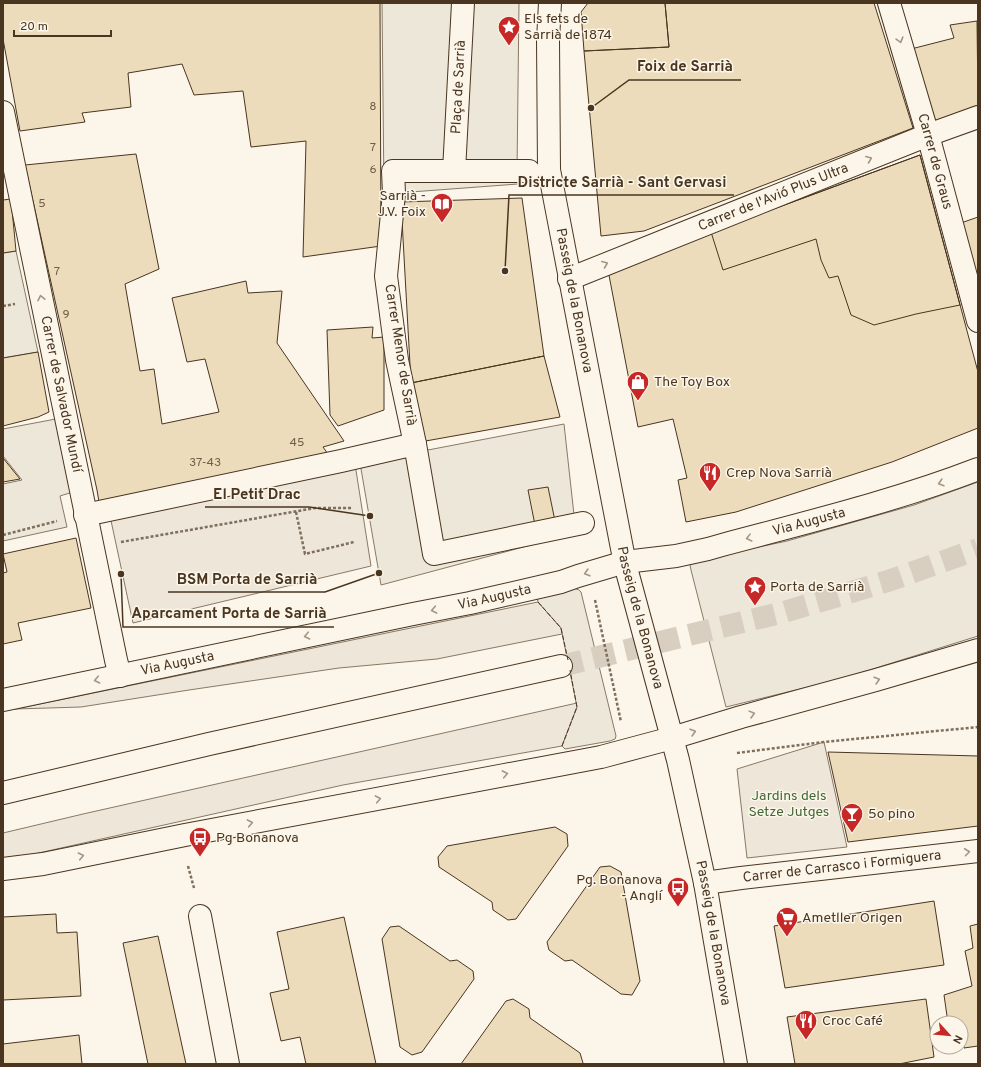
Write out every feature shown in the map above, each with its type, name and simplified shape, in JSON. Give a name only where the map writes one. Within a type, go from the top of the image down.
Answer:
[{"type":"main road","name":"Plaça de Sarrià","points":[[454,171],[463,3]]},
{"type":"main road","points":[[454,171],[539,170],[550,3]]},
{"type":"main road","name":"Carrer de Graus","points":[[889,3],[928,135],[978,321]]},
{"type":"main road","name":"Carrer de Salvador Mundí","points":[[3,112],[10,188],[85,515],[120,676]]},
{"type":"main road","name":"Carrer de l'Avió Plus Ultra","points":[[569,279],[928,135],[978,117]]},
{"type":"main road","name":"Carrer Menor de Sarrià","points":[[454,171],[393,170],[394,193],[386,276],[398,360],[415,444],[434,554],[583,523]]},
{"type":"main road","name":"Passeig de la Bonanova","points":[[539,170],[569,279],[625,562],[672,738],[705,883],[736,1064]]},
{"type":"main road","points":[[85,515],[415,444]]},
{"type":"main road","name":"Via Augusta","points":[[3,700],[413,614],[470,604],[561,582],[625,562],[676,556],[708,550],[842,514],[950,480],[978,469]]},
{"type":"main road","points":[[3,869],[43,864],[149,842],[600,756],[672,738],[978,650]]},
{"type":"main road","points":[[3,793],[209,744],[561,666]]},
{"type":"main road","name":"Carrer de Carrasco i Formiguera","points":[[705,883],[978,851]]},
{"type":"main road","points":[[200,916],[228,1064]]},
{"type":"path","points":[[116,543],[315,508],[353,508]]},
{"type":"path","points":[[296,512],[304,554],[354,542]]},
{"type":"path","points":[[3,535],[85,515]]},
{"type":"path","points":[[578,576],[585,582],[594,599],[626,744],[626,750]]},
{"type":"path","points":[[737,753],[824,742],[978,727]]},
{"type":"green space","points":[[355,464],[371,566],[133,623],[110,516]]},
{"type":"green space","points":[[538,602],[561,628],[562,634],[437,659],[339,668],[81,707],[15,709]]},
{"type":"green space","points":[[577,703],[577,707],[562,746],[343,785],[3,861],[3,833]]},
{"type":"green space","name":"Jardins dels Setze Jutges","points":[[824,742],[847,847],[747,858],[737,769]]},
{"type":"shaded area","points":[[382,3],[519,3],[518,184],[384,194]]},
{"type":"shaded area","points":[[16,251],[38,352],[3,358],[3,253]]},
{"type":"shaded area","points":[[61,418],[76,491],[60,496],[67,527],[3,541],[3,484],[22,480],[3,456],[3,429]]},
{"type":"shaded area","points":[[564,424],[576,533],[381,585],[360,463]]},
{"type":"shaded area","points":[[978,482],[978,636],[841,679],[726,707],[691,570],[690,565],[693,561],[787,541],[914,505]]},
{"type":"shaded area","points":[[574,588],[581,592],[616,736],[615,739],[610,741],[565,749],[562,746],[577,707],[561,628],[538,602],[537,596]]},
{"type":"building","points":[[3,3],[380,3],[381,246],[303,257],[306,141],[251,147],[243,91],[194,95],[182,64],[128,73],[131,107],[82,113],[85,122],[20,131],[3,39]]},
{"type":"building","points":[[588,3],[665,3],[669,47],[584,51],[581,12]]},
{"type":"building","points":[[665,3],[874,3],[913,128],[644,231],[601,236],[584,51],[669,47]]},
{"type":"building","points":[[977,21],[978,105],[932,122],[911,49],[954,38],[950,25]]},
{"type":"building","points":[[136,154],[159,269],[125,284],[140,371],[154,369],[162,424],[219,412],[205,359],[187,362],[172,298],[246,281],[248,293],[282,291],[277,343],[344,441],[323,447],[328,454],[99,502],[25,165]]},
{"type":"building","points":[[920,155],[978,372],[978,428],[892,462],[736,512],[686,522],[678,480],[687,478],[673,419],[638,427],[608,270]]},
{"type":"building","points":[[920,155],[960,305],[916,314],[874,325],[851,315],[838,276],[829,278],[821,260],[816,239],[723,270],[711,232]]},
{"type":"building","points":[[522,198],[544,356],[411,383],[401,202]]},
{"type":"building","points":[[11,199],[16,251],[3,253],[3,200]]},
{"type":"building","points":[[978,217],[978,283],[961,223]]},
{"type":"building","points":[[373,327],[372,338],[384,337],[384,410],[338,426],[330,415],[327,330]]},
{"type":"building","points":[[38,352],[49,412],[38,417],[3,426],[3,358]]},
{"type":"building","points":[[544,356],[560,417],[420,442],[411,383]]},
{"type":"building","points":[[3,458],[20,479],[3,482]]},
{"type":"building","points":[[548,487],[555,521],[535,525],[528,490]]},
{"type":"building","points":[[76,538],[91,608],[18,623],[22,640],[3,644],[3,573],[7,572],[3,554]]},
{"type":"building","points":[[828,752],[978,756],[978,826],[848,842]]},
{"type":"building","points":[[555,827],[567,834],[568,846],[516,919],[508,920],[493,910],[492,902],[439,867],[438,857],[447,846]]},
{"type":"building","points":[[610,866],[621,872],[640,981],[632,995],[621,994],[572,960],[565,961],[549,950],[547,942],[600,867]]},
{"type":"building","points":[[934,901],[944,965],[785,988],[774,926]]},
{"type":"building","points":[[56,914],[57,933],[77,932],[81,996],[3,1000],[3,917]]},
{"type":"building","points":[[344,917],[376,1064],[306,1064],[300,1037],[281,1041],[270,993],[289,989],[277,932]]},
{"type":"building","points":[[978,924],[978,1046],[969,1047],[969,1015],[947,1015],[944,995],[972,986],[965,951],[973,948],[970,926]]},
{"type":"building","points":[[399,926],[450,961],[457,960],[473,971],[474,979],[422,1052],[412,1055],[400,1047],[382,939],[390,927]]},
{"type":"building","points":[[158,936],[186,1064],[148,1064],[123,943]]},
{"type":"building","points":[[513,999],[529,1009],[530,1018],[580,1053],[583,1063],[461,1064],[506,1001]]},
{"type":"building","points":[[926,999],[929,1021],[929,1055],[934,1055],[934,1057],[899,1064],[795,1064],[787,1017]]},
{"type":"building","points":[[79,1035],[82,1064],[3,1064],[3,1044]]},
{"type":"tunnel","points":[[561,666],[784,612],[888,581],[978,549]]},
{"type":"fence","points":[[538,602],[561,628],[568,660]]},
{"type":"fence","points":[[562,746],[577,707],[570,670]]},
{"type":"place","name":"Els fets de Sarrià de 1874","points":[[509,46]]},
{"type":"place","name":"Foix de Sarrià","points":[[591,108]]},
{"type":"place","name":"Sarrià - J.V. Foix","points":[[442,224]]},
{"type":"place","name":"Districte Sarrià - Sant Gervasi","points":[[505,271]]},
{"type":"place","name":"The Toy Box","points":[[638,402]]},
{"type":"place","name":"Crep Nova Sarrià","points":[[710,492]]},
{"type":"place","name":"El Petit Drac","points":[[370,516]]},
{"type":"place","name":"BSM Porta de Sarrià","points":[[379,573]]},
{"type":"place","name":"Aparcament Porta de Sarrià","points":[[121,574]]},
{"type":"place","name":"Porta de Sarrià","points":[[755,606]]},
{"type":"place","name":"5o pino","points":[[852,834]]},
{"type":"place","name":"Pg Bonanova","points":[[200,858]]},
{"type":"place","name":"Pg. Bonanova - Anglí","points":[[678,908]]},
{"type":"place","name":"Ametller Origen","points":[[787,938]]},
{"type":"place","name":"Croc Café","points":[[806,1040]]}]
